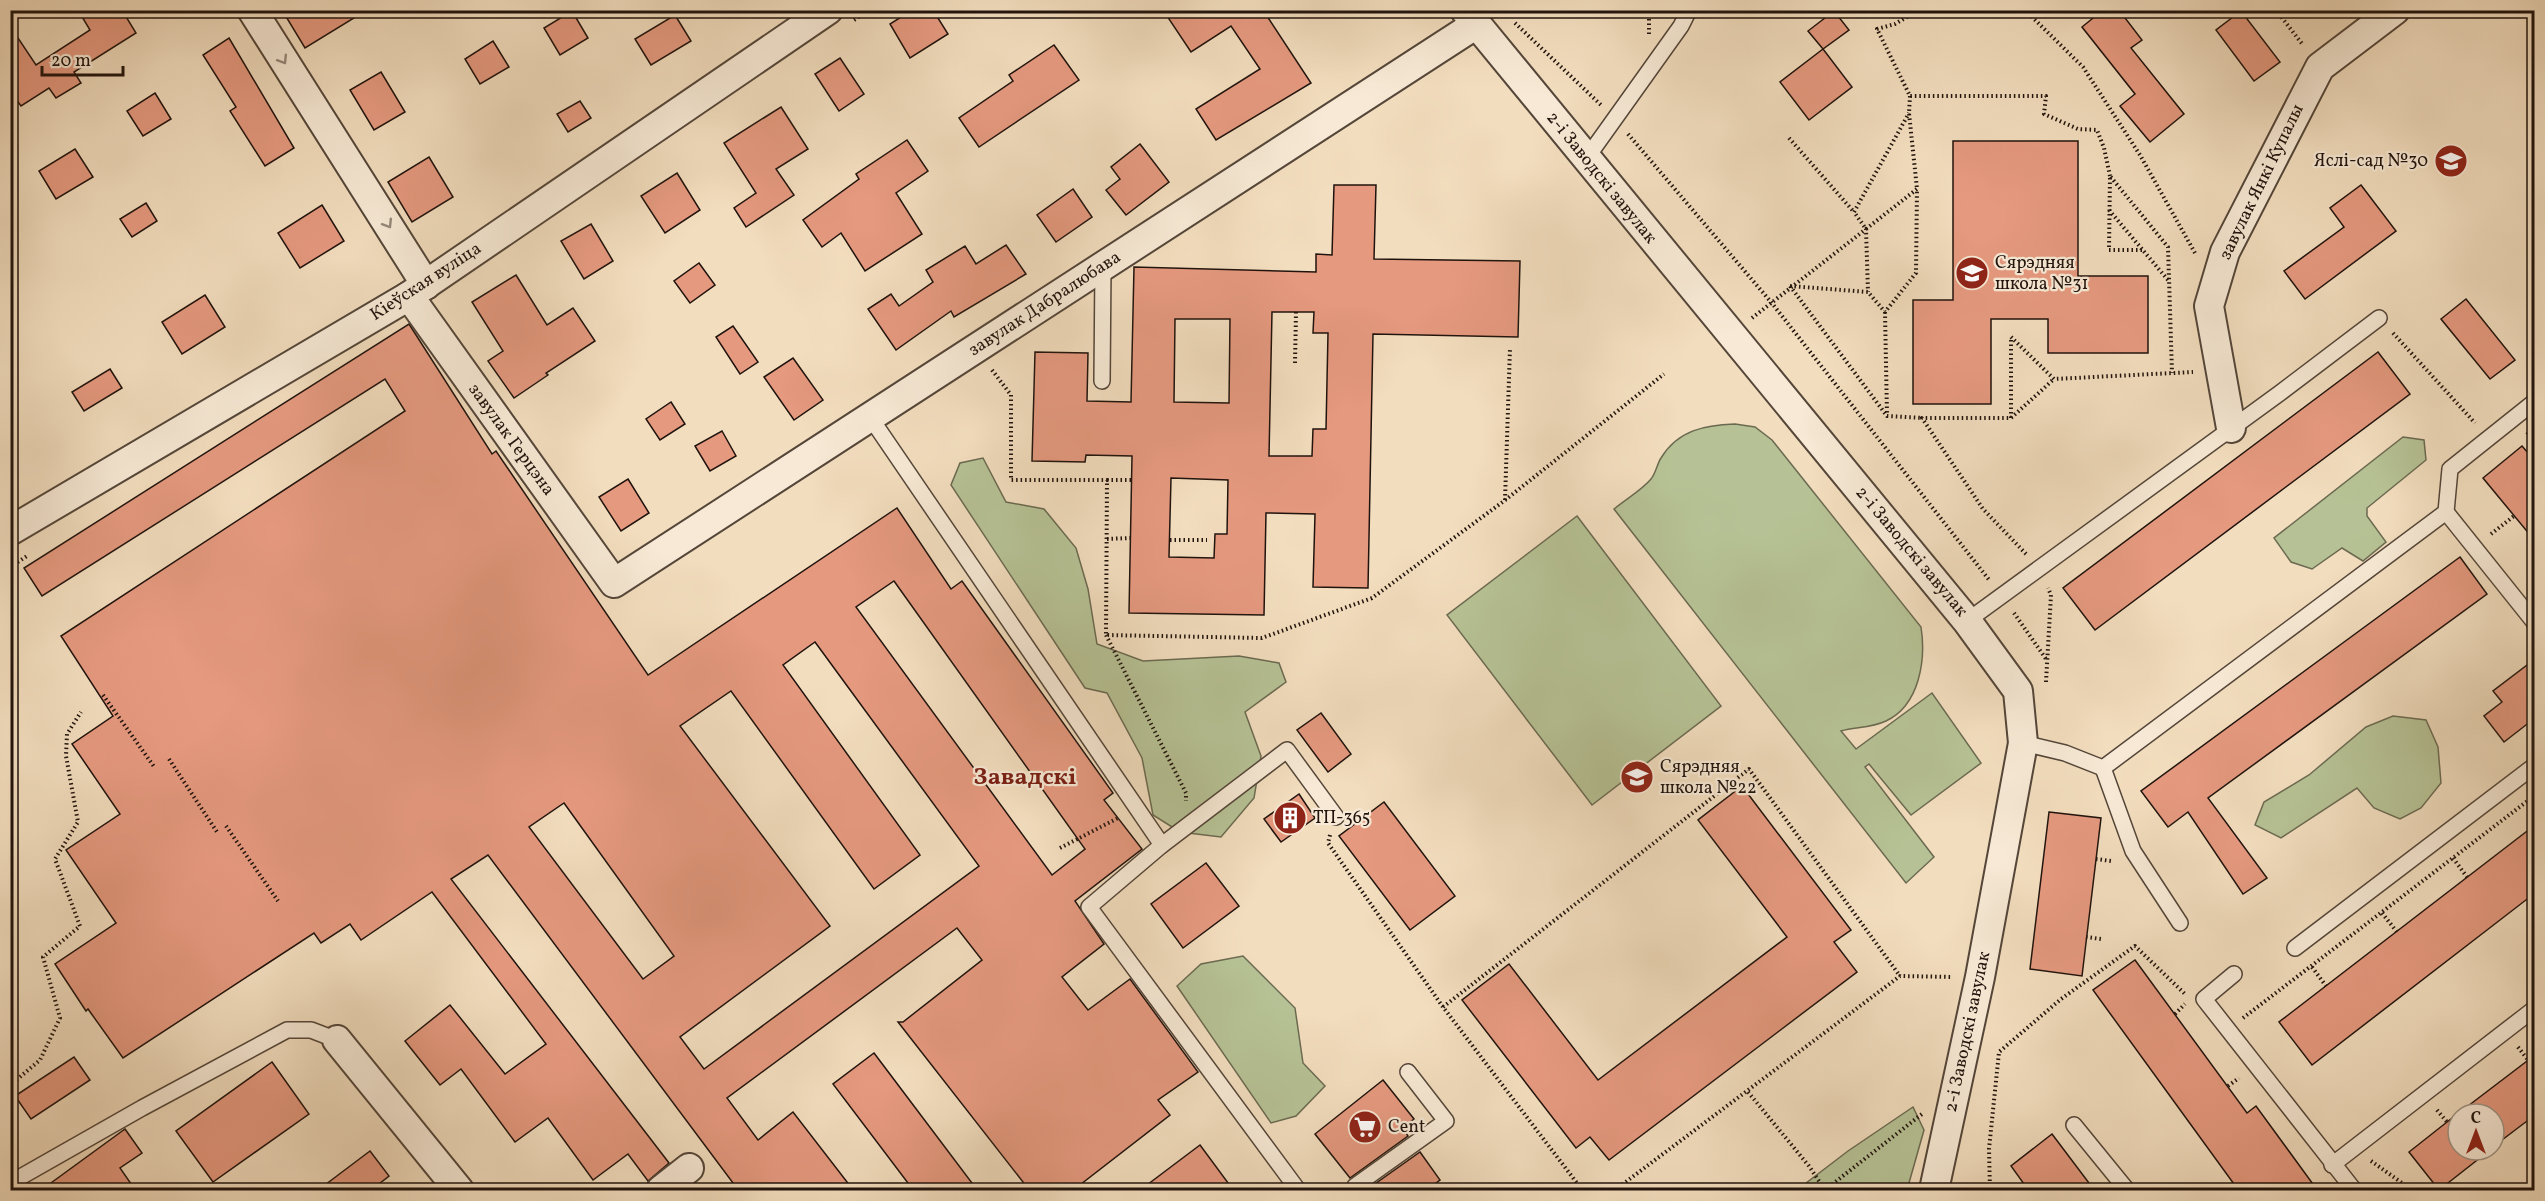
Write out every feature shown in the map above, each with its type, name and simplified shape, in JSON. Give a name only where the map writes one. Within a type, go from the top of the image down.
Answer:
[{"type":"street","name":"завулак Герцэна","points":[[252,10],[418,290],[614,583]]},
{"type":"street","name":"Кіеўская вуліца","points":[[10,531],[418,290],[828,10]]},
{"type":"street","name":"завулак Янкі Купалы","points":[[2231,428],[2209,306],[2225,252],[2320,67],[2395,10]]},
{"type":"street","name":"2-і Заводскі завулак","points":[[1470,18],[1967,621],[2018,691],[2023,743],[1980,977],[1934,1191]]},
{"type":"street","name":"завулак Дабралюбава","points":[[614,583],[1103,266],[1470,18]]},
{"type":"street","points":[[338,1040],[459,1191]]},
{"type":"street","points":[[661,1191],[689,1168]]},
{"type":"lane","points":[[1586,159],[1681,26],[1689,10]]},
{"type":"lane","points":[[1102,381],[1103,266]]},
{"type":"lane","points":[[1967,621],[2379,318]]},
{"type":"lane","points":[[2535,402],[2487,437],[2450,469],[2446,512],[2535,622]]},
{"type":"lane","points":[[870,417],[1162,845]]},
{"type":"lane","points":[[2103,768],[2446,512]]},
{"type":"lane","points":[[2023,743],[2065,753],[2103,768],[2133,851],[2180,923]]},
{"type":"lane","points":[[1298,1191],[1089,907],[1162,845],[1287,750],[1336,817]]},
{"type":"lane","points":[[2295,948],[2535,766]]},
{"type":"lane","points":[[2235,974],[2204,999],[2354,1191]]},
{"type":"lane","points":[[2332,1165],[2535,1009]]},
{"type":"lane","points":[[10,1183],[142,1108],[287,1030],[311,1030],[338,1040]]},
{"type":"lane","points":[[1354,1191],[1355,1186],[1446,1121],[1408,1072]]},
{"type":"lane","points":[[2074,1125],[2127,1191]]},
{"type":"path","points":[[1885,312],[1917,273],[1917,189],[1909,113],[1910,96],[1877,29],[1895,24],[1919,10]]},
{"type":"path","points":[[2025,10],[2083,67],[2140,155],[2193,247],[2196,258]]},
{"type":"path","points":[[2276,10],[2320,67]]},
{"type":"path","points":[[1510,18],[1615,119],[1771,302],[2001,595],[2046,659]]},
{"type":"path","points":[[1910,96],[2046,96],[2044,114],[2078,129],[2097,130],[2104,148],[2110,176],[2109,250],[2142,250]]},
{"type":"path","points":[[1854,212],[1909,113]]},
{"type":"path","points":[[1789,138],[1866,228],[1868,292],[1885,312],[1887,416]]},
{"type":"path","points":[[2110,176],[2168,247],[2172,373]]},
{"type":"path","points":[[1731,336],[1790,286],[1917,189]]},
{"type":"path","points":[[2108,210],[2169,281]]},
{"type":"path","points":[[1790,286],[1868,292]]},
{"type":"path","points":[[1790,286],[1887,416]]},
{"type":"path","points":[[1295,363],[1296,312]]},
{"type":"path","points":[[2379,318],[2487,437]]},
{"type":"path","points":[[2011,418],[2011,337],[2054,379]]},
{"type":"path","points":[[1504,501],[1510,348]]},
{"type":"path","points":[[975,349],[1011,395],[1011,480],[1131,480]]},
{"type":"path","points":[[1887,416],[2011,418],[2054,379],[2220,370]]},
{"type":"path","points":[[1106,635],[1262,638],[1372,598],[1504,501],[1664,374]]},
{"type":"path","points":[[1922,418],[1983,509]]},
{"type":"path","points":[[1107,480],[1106,635],[1178,777]]},
{"type":"path","points":[[2485,538],[2514,516]]},
{"type":"path","points":[[1107,539],[1130,538]]},
{"type":"path","points":[[1170,540],[1207,540]]},
{"type":"path","points":[[103,695],[156,768]]},
{"type":"path","points":[[10,1110],[14,1082],[40,1060],[60,1018],[43,957],[80,926],[55,859],[78,822],[66,756],[67,734],[81,712]]},
{"type":"path","points":[[169,759],[217,832]]},
{"type":"path","points":[[1443,1007],[1749,769],[1900,976]]},
{"type":"path","points":[[2228,1029],[2535,796]]},
{"type":"path","points":[[2530,800],[2535,805]]},
{"type":"path","points":[[1060,848],[1120,817],[1146,819]]},
{"type":"path","points":[[1336,817],[1328,843],[1443,1007],[1584,1191]]},
{"type":"path","points":[[226,826],[278,901]]},
{"type":"path","points":[[2453,858],[2467,877]]},
{"type":"path","points":[[2096,859],[2111,861]]},
{"type":"path","points":[[2382,913],[2397,932]]},
{"type":"path","points":[[2086,937],[2102,939]]},
{"type":"path","points":[[1990,1191],[1989,1149],[1999,1052],[2061,999],[2135,946],[2181,987]]},
{"type":"path","points":[[2312,967],[2326,986]]},
{"type":"path","points":[[1615,1191],[1900,976],[1958,977]]},
{"type":"path","points":[[2517,1047],[2528,1060]]},
{"type":"path","points":[[2228,1086],[2246,1072]]},
{"type":"path","points":[[1748,1092],[1809,1166],[1825,1190],[1925,1111]]},
{"type":"path","points":[[2436,1109],[2446,1121]]},
{"type":"path","points":[[2370,1160],[2412,1191]]},
{"type":"path","points":[[1570,1191],[1580,1187]]},
{"type":"green space","points":[[1735,424],[1755,427],[1772,440],[1921,627],[1921,667],[1907,704],[1886,721],[1841,731],[1856,749],[1932,693],[1981,763],[1911,815],[1869,764],[1865,767],[1934,857],[1906,883],[1614,509],[1651,479],[1661,458],[1684,435],[1703,428]]},
{"type":"green space","points":[[2403,437],[2424,440],[2426,460],[2367,508],[2367,516],[2386,542],[2363,561],[2342,548],[2312,569],[2291,562],[2274,538]]},
{"type":"green space","points":[[983,458],[1006,502],[1044,509],[1076,548],[1088,589],[1097,644],[1143,661],[1239,656],[1279,663],[1286,682],[1245,712],[1261,756],[1254,798],[1221,837],[1180,832],[1153,815],[1142,758],[1107,693],[1085,688],[951,485],[960,463]]},
{"type":"green space","points":[[1577,516],[1721,706],[1592,805],[1447,615]]},
{"type":"green space","points":[[2393,716],[2426,720],[2438,747],[2441,783],[2421,808],[2400,819],[2374,808],[2357,788],[2281,838],[2255,825],[2264,802],[2309,775],[2366,727]]},
{"type":"green space","points":[[1243,956],[1295,1008],[1303,1063],[1325,1086],[1296,1116],[1271,1123],[1177,986],[1201,964]]},
{"type":"green space","points":[[1913,1107],[1924,1130],[1907,1190],[1797,1190],[1848,1151]]},
{"type":"building","points":[[78,10],[122,10],[136,33],[74,72],[81,83],[56,98],[49,88],[21,106],[10,91],[10,26],[36,65],[90,30]]},
{"type":"building","points":[[282,10],[367,10],[305,48]]},
{"type":"building","points":[[912,10],[933,10],[948,34],[910,58],[890,24]]},
{"type":"building","points":[[1163,10],[1263,10],[1311,83],[1216,140],[1196,109],[1260,69],[1231,26],[1191,52]]},
{"type":"building","points":[[2103,10],[2119,10],[2142,40],[2131,48],[2184,114],[2150,142],[2120,106],[2135,94],[2082,27]]},
{"type":"building","points":[[572,11],[588,38],[560,55],[544,28]]},
{"type":"building","points":[[1834,11],[1849,30],[1823,49],[1808,31]]},
{"type":"building","points":[[2241,11],[2280,62],[2254,81],[2216,30]]},
{"type":"building","points":[[675,15],[691,41],[651,65],[635,39]]},
{"type":"building","points":[[229,38],[294,148],[265,166],[230,111],[236,107],[203,55]]},
{"type":"building","points":[[493,41],[509,67],[480,84],[465,59]]},
{"type":"building","points":[[1054,45],[1079,80],[979,147],[959,118],[1013,81],[1009,75]]},
{"type":"building","points":[[1823,49],[1852,87],[1809,120],[1780,82]]},
{"type":"building","points":[[840,58],[864,94],[839,111],[815,74]]},
{"type":"building","points":[[381,72],[405,112],[374,130],[350,90]]},
{"type":"building","points":[[155,93],[171,119],[143,136],[127,111]]},
{"type":"building","points":[[580,101],[591,118],[568,132],[557,114]]},
{"type":"building","points":[[781,107],[808,149],[776,169],[794,195],[746,227],[734,208],[756,193],[724,143]]},
{"type":"building","points":[[907,140],[928,171],[896,193],[922,234],[865,271],[841,233],[822,247],[803,220],[859,179],[856,174]]},
{"type":"building","points":[[1953,141],[2078,141],[2078,276],[2148,276],[2148,353],[2048,353],[2048,319],[1991,319],[1991,404],[1913,404],[1913,300],[1953,300]]},
{"type":"building","points":[[1140,144],[1169,182],[1126,215],[1106,190],[1120,179],[1111,167]]},
{"type":"building","points":[[75,149],[93,177],[56,199],[39,171]]},
{"type":"building","points":[[429,157],[453,197],[412,222],[388,182]]},
{"type":"building","points":[[677,173],[700,210],[665,233],[641,196]]},
{"type":"building","points":[[1334,185],[1376,185],[1374,259],[1520,261],[1518,337],[1373,334],[1368,588],[1313,587],[1315,514],[1266,513],[1264,615],[1129,613],[1132,456],[1086,455],[1085,462],[1032,461],[1035,352],[1088,353],[1087,401],[1131,402],[1134,267],[1316,272],[1316,254],[1332,255]],"holes":[[[1272,312],[1314,312],[1313,333],[1328,333],[1326,429],[1313,429],[1312,456],[1269,456]],[[1175,319],[1230,319],[1229,403],[1174,402]],[[1171,478],[1228,480],[1227,534],[1215,534],[1214,558],[1169,557]]]},
{"type":"building","points":[[2361,185],[2396,231],[2305,299],[2284,271],[2344,227],[2330,208]]},
{"type":"building","points":[[1073,189],[1092,217],[1056,242],[1037,215]]},
{"type":"building","points":[[146,203],[157,221],[132,237],[120,219]]},
{"type":"building","points":[[322,205],[344,241],[300,268],[278,233]]},
{"type":"building","points":[[591,224],[613,261],[584,279],[561,241]]},
{"type":"building","points":[[1006,245],[1026,274],[954,317],[951,311],[896,350],[868,309],[891,294],[899,306],[933,282],[926,270],[965,246],[976,264]]},
{"type":"building","points":[[699,263],[715,285],[690,303],[674,281]]},
{"type":"building","points":[[516,275],[547,325],[573,308],[595,341],[546,373],[548,375],[514,398],[488,361],[503,351],[472,302]]},
{"type":"building","points":[[205,295],[225,327],[182,354],[162,322]]},
{"type":"building","points":[[2466,299],[2515,360],[2490,379],[2441,319]]},
{"type":"building","points":[[409,324],[492,454],[496,451],[648,675],[897,508],[951,589],[962,581],[1113,793],[1104,800],[1142,849],[1075,901],[1104,944],[1062,977],[1088,1010],[1130,979],[1198,1072],[1158,1100],[1170,1115],[1072,1191],[1030,1191],[898,1022],[903,1022],[982,960],[957,928],[727,1098],[758,1140],[793,1112],[854,1191],[739,1191],[488,855],[451,879],[669,1163],[648,1181],[628,1154],[593,1180],[548,1118],[515,1142],[461,1069],[440,1085],[405,1041],[450,1005],[505,1074],[546,1044],[432,892],[361,940],[350,924],[321,943],[314,933],[123,1058],[88,1009],[86,1011],[55,964],[116,923],[66,850],[120,814],[72,744],[113,716],[61,636],[405,411],[385,379],[42,596],[24,568]],"holes":[[[894,581],[1085,849],[1052,875],[856,607]],[[815,642],[979,866],[704,1069],[680,1037],[830,926],[680,726],[731,691],[874,889],[920,855],[783,665]],[[564,803],[674,956],[643,979],[529,827]]]},
{"type":"building","points":[[733,326],[758,362],[740,374],[716,337]]},
{"type":"building","points":[[2378,352],[2410,394],[2095,630],[2063,588]]},
{"type":"building","points":[[793,358],[823,400],[794,420],[764,377]]},
{"type":"building","points":[[110,369],[122,388],[84,411],[72,392]]},
{"type":"building","points":[[671,402],[685,424],[660,440],[646,419]]},
{"type":"building","points":[[722,431],[736,456],[710,471],[695,446]]},
{"type":"building","points":[[2522,446],[2535,461],[2535,541],[2483,478]]},
{"type":"building","points":[[628,479],[649,513],[621,531],[599,497]]},
{"type":"building","points":[[2460,557],[2487,594],[2208,798],[2267,878],[2243,894],[2188,812],[2168,827],[2141,791]]},
{"type":"building","points":[[2535,659],[2535,718],[2504,742],[2484,716],[2502,702],[2493,691]]},
{"type":"building","points":[[1321,713],[1351,754],[1328,772],[1297,730]]},
{"type":"building","points":[[1742,786],[1851,930],[1834,942],[1857,972],[1609,1160],[1590,1137],[1576,1148],[1462,1000],[1509,964],[1598,1080],[1787,937],[1698,820]]},
{"type":"building","name":"ТП-365","points":[[1299,794],[1315,818],[1281,842],[1264,819]]},
{"type":"building","points":[[1384,802],[1455,896],[1410,930],[1339,836]]},
{"type":"building","points":[[2049,812],[2101,818],[2082,976],[2030,969]]},
{"type":"building","points":[[2535,825],[2535,893],[2312,1065],[2279,1022]]},
{"type":"building","points":[[1206,863],[1239,906],[1183,948],[1151,904]]},
{"type":"building","points":[[2135,960],[2247,1113],[2256,1106],[2318,1191],[2239,1191],[2093,990]]},
{"type":"building","points":[[874,1053],[978,1191],[914,1191],[833,1084]]},
{"type":"building","points":[[2535,1055],[2535,1115],[2506,1137],[2506,1102],[2473,1102]]},
{"type":"building","points":[[74,1057],[90,1080],[31,1119],[15,1096]]},
{"type":"building","points":[[272,1062],[309,1114],[213,1182],[176,1131]]},
{"type":"building","name":"Cent","points":[[1383,1080],[1414,1119],[1403,1128],[1408,1136],[1350,1178],[1315,1134]]},
{"type":"building","points":[[2446,1123],[2446,1162],[2475,1162],[2439,1190],[2409,1152]]},
{"type":"building","points":[[125,1129],[142,1153],[120,1168],[136,1191],[40,1191]]},
{"type":"building","points":[[2052,1134],[2095,1191],[2029,1191],[2011,1166]]},
{"type":"building","points":[[1200,1145],[1234,1191],[1139,1191]]},
{"type":"building","points":[[370,1151],[389,1176],[370,1191],[317,1191]]},
{"type":"building","points":[[1420,1152],[1440,1180],[1425,1191],[1365,1191]]},
{"type":"place","name":"Яслі-сад №30","points":[[2451,161]]},
{"type":"place","name":"Сярэдняя школа №31","points":[[1972,273]]},
{"type":"place","name":"Сярэдняя школа №22","points":[[1637,777]]},
{"type":"place","name":"ТП-365","points":[[1290,818]]},
{"type":"place","name":"Cent","points":[[1365,1127]]},
{"type":"district","name":"Завадскі","points":[[1025,778]]}]
